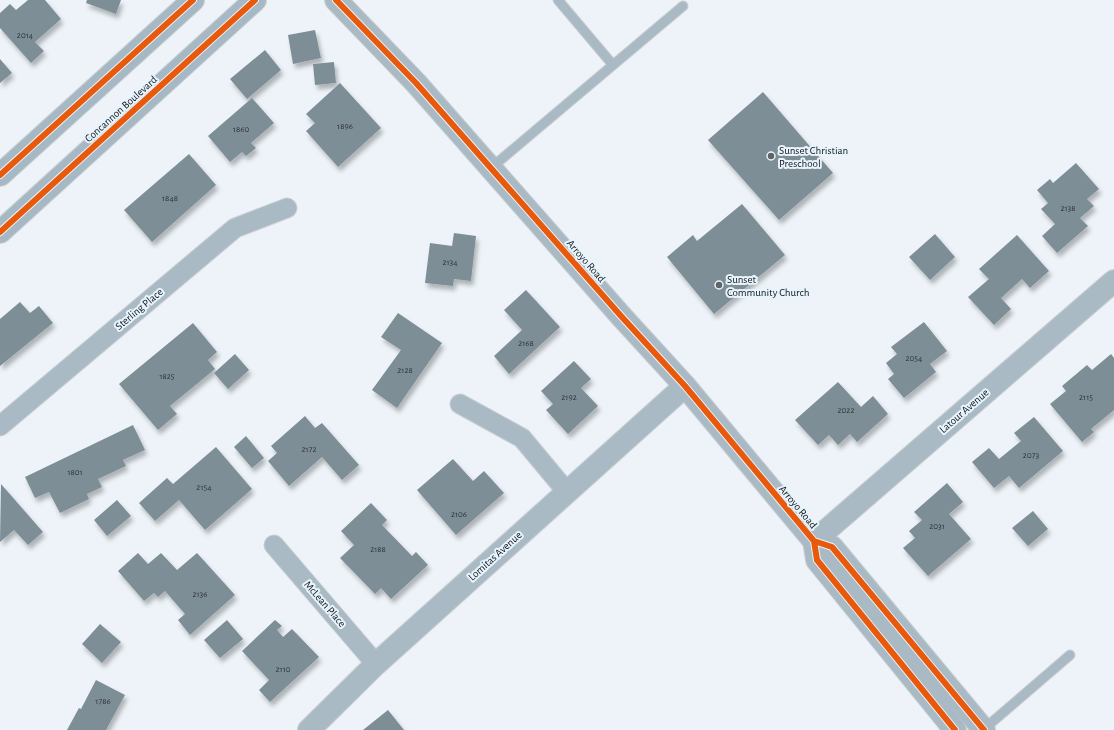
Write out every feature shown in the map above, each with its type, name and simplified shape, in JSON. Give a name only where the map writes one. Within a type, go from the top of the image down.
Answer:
[{"type":"main road","points":[[0,175],[192,0]]},
{"type":"main road","name":"Concannon Boulevard","points":[[0,232],[255,0]]},
{"type":"street","name":"Arroyo Road","points":[[336,0],[416,83],[621,316],[685,386],[814,541],[817,560],[955,730]]},
{"type":"street","name":"Sterling Place","points":[[0,426],[235,228],[287,208]]},
{"type":"street","name":"Latour Avenue","points":[[814,541],[1114,281]]},
{"type":"street","name":"Lomitas Avenue","points":[[309,730],[376,664],[685,386]]},
{"type":"street","points":[[460,404],[522,438],[567,492]]},
{"type":"street","name":"Arroyo Road","points":[[814,541],[832,547],[983,730]]},
{"type":"street","name":"McLean Place","points":[[274,545],[376,664]]},
{"type":"lane","points":[[558,0],[613,65]]},
{"type":"lane","points":[[491,168],[683,6]]},
{"type":"lane","points":[[983,730],[1070,655]]},
{"type":"building","points":[[28,0],[45,0],[61,19],[35,42],[44,51],[31,63],[0,28],[0,13],[10,4],[16,10]]},
{"type":"building","points":[[87,0],[121,0],[116,14],[86,3]]},
{"type":"building","points":[[315,30],[321,58],[293,64],[288,35]]},
{"type":"building","points":[[265,50],[281,70],[247,99],[230,79]]},
{"type":"building","points":[[0,59],[12,73],[0,83]]},
{"type":"building","points":[[334,62],[336,83],[315,85],[313,64]]},
{"type":"building","points":[[340,83],[381,128],[338,167],[306,131],[315,123],[306,114]]},
{"type":"building","name":"Sunset Christian Preschool","points":[[763,92],[833,173],[779,220],[708,140]]},
{"type":"building","points":[[252,98],[274,123],[251,143],[256,148],[246,156],[242,152],[230,162],[208,136]]},
{"type":"building","points":[[189,154],[216,185],[152,242],[124,210]]},
{"type":"building","points":[[1076,163],[1099,189],[1087,199],[1094,206],[1080,218],[1088,226],[1057,253],[1042,236],[1055,224],[1041,209],[1048,203],[1037,190],[1050,179],[1053,183]]},
{"type":"building","name":"Sunset Community Church","points":[[742,204],[785,255],[714,314],[667,257],[693,235],[697,241]]},
{"type":"building","points":[[454,233],[476,236],[471,281],[454,279],[453,286],[425,283],[430,243],[452,246]]},
{"type":"building","points":[[935,234],[955,257],[930,280],[909,257]]},
{"type":"building","points":[[1017,235],[1049,271],[1030,288],[1022,279],[1001,298],[1011,309],[994,325],[968,297],[989,279],[979,269]]},
{"type":"building","points":[[526,290],[560,327],[509,374],[494,356],[522,330],[504,310]]},
{"type":"building","points":[[20,302],[30,313],[39,306],[53,323],[0,366],[0,319]]},
{"type":"building","points":[[398,313],[442,343],[397,408],[372,390],[401,350],[381,337]]},
{"type":"building","points":[[924,322],[947,351],[930,364],[936,372],[904,398],[888,379],[894,374],[886,363],[897,354],[891,347]]},
{"type":"building","points":[[193,323],[217,352],[208,360],[215,369],[170,406],[177,414],[158,430],[119,384]]},
{"type":"building","points":[[235,354],[249,370],[228,389],[214,373]]},
{"type":"building","points":[[1111,354],[1114,358],[1114,410],[1091,429],[1094,432],[1082,442],[1050,404],[1066,391],[1062,386],[1087,365],[1092,370]]},
{"type":"building","points":[[574,361],[591,379],[581,388],[598,406],[568,434],[546,410],[553,404],[541,391]]},
{"type":"building","points":[[838,382],[861,407],[873,396],[888,414],[857,442],[850,434],[838,445],[829,435],[818,445],[795,420]]},
{"type":"building","points":[[305,416],[315,428],[322,423],[359,465],[342,480],[322,457],[289,486],[268,461],[277,453],[271,446]]},
{"type":"building","points":[[1034,417],[1063,451],[1019,488],[1009,476],[994,488],[972,462],[989,448],[999,459],[1021,441],[1014,433]]},
{"type":"building","points":[[133,425],[145,450],[123,460],[126,466],[98,479],[102,487],[87,494],[89,499],[60,513],[49,492],[35,498],[25,477]]},
{"type":"building","points":[[246,436],[264,458],[252,468],[234,447]]},
{"type":"building","points":[[216,447],[252,489],[205,530],[179,500],[155,521],[139,503],[167,478],[173,484]]},
{"type":"building","points":[[453,459],[473,481],[484,471],[504,493],[456,535],[417,490]]},
{"type":"building","points":[[947,483],[963,502],[949,514],[971,539],[928,576],[903,548],[915,538],[909,531],[922,520],[914,512]]},
{"type":"building","points":[[1,484],[43,532],[28,545],[14,530],[0,542]]},
{"type":"building","points":[[117,500],[131,516],[107,536],[94,520]]},
{"type":"building","points":[[371,503],[387,520],[382,525],[412,556],[416,552],[428,565],[391,599],[381,588],[375,594],[340,558],[354,545],[341,531]]},
{"type":"building","points":[[1033,511],[1048,529],[1028,546],[1012,528]]},
{"type":"building","points":[[138,553],[148,564],[161,553],[177,570],[197,553],[235,595],[190,635],[178,620],[185,614],[165,591],[158,597],[154,593],[144,601],[118,571]]},
{"type":"building","points":[[227,620],[243,639],[220,658],[204,640]]},
{"type":"building","points":[[275,620],[282,626],[277,630],[283,637],[292,629],[319,657],[270,702],[259,690],[269,680],[242,651]]},
{"type":"building","points":[[100,624],[121,642],[102,663],[82,644]]},
{"type":"building","points":[[96,680],[125,695],[106,730],[67,730],[79,708],[81,709]]},
{"type":"building","points":[[388,710],[404,730],[363,730]]},
{"type":"cycle path","points":[[0,175],[193,0]]},
{"type":"cycle path","points":[[0,232],[255,0]]},
{"type":"cycle path","points":[[336,0],[416,83],[621,316],[685,386],[814,541],[817,560],[955,730]]},
{"type":"cycle path","points":[[814,541],[832,547],[984,730]]},
{"type":"place","name":"Sunset Christian Preschool","points":[[771,156]]},
{"type":"place","name":"Sunset Community Church","points":[[719,285]]}]
